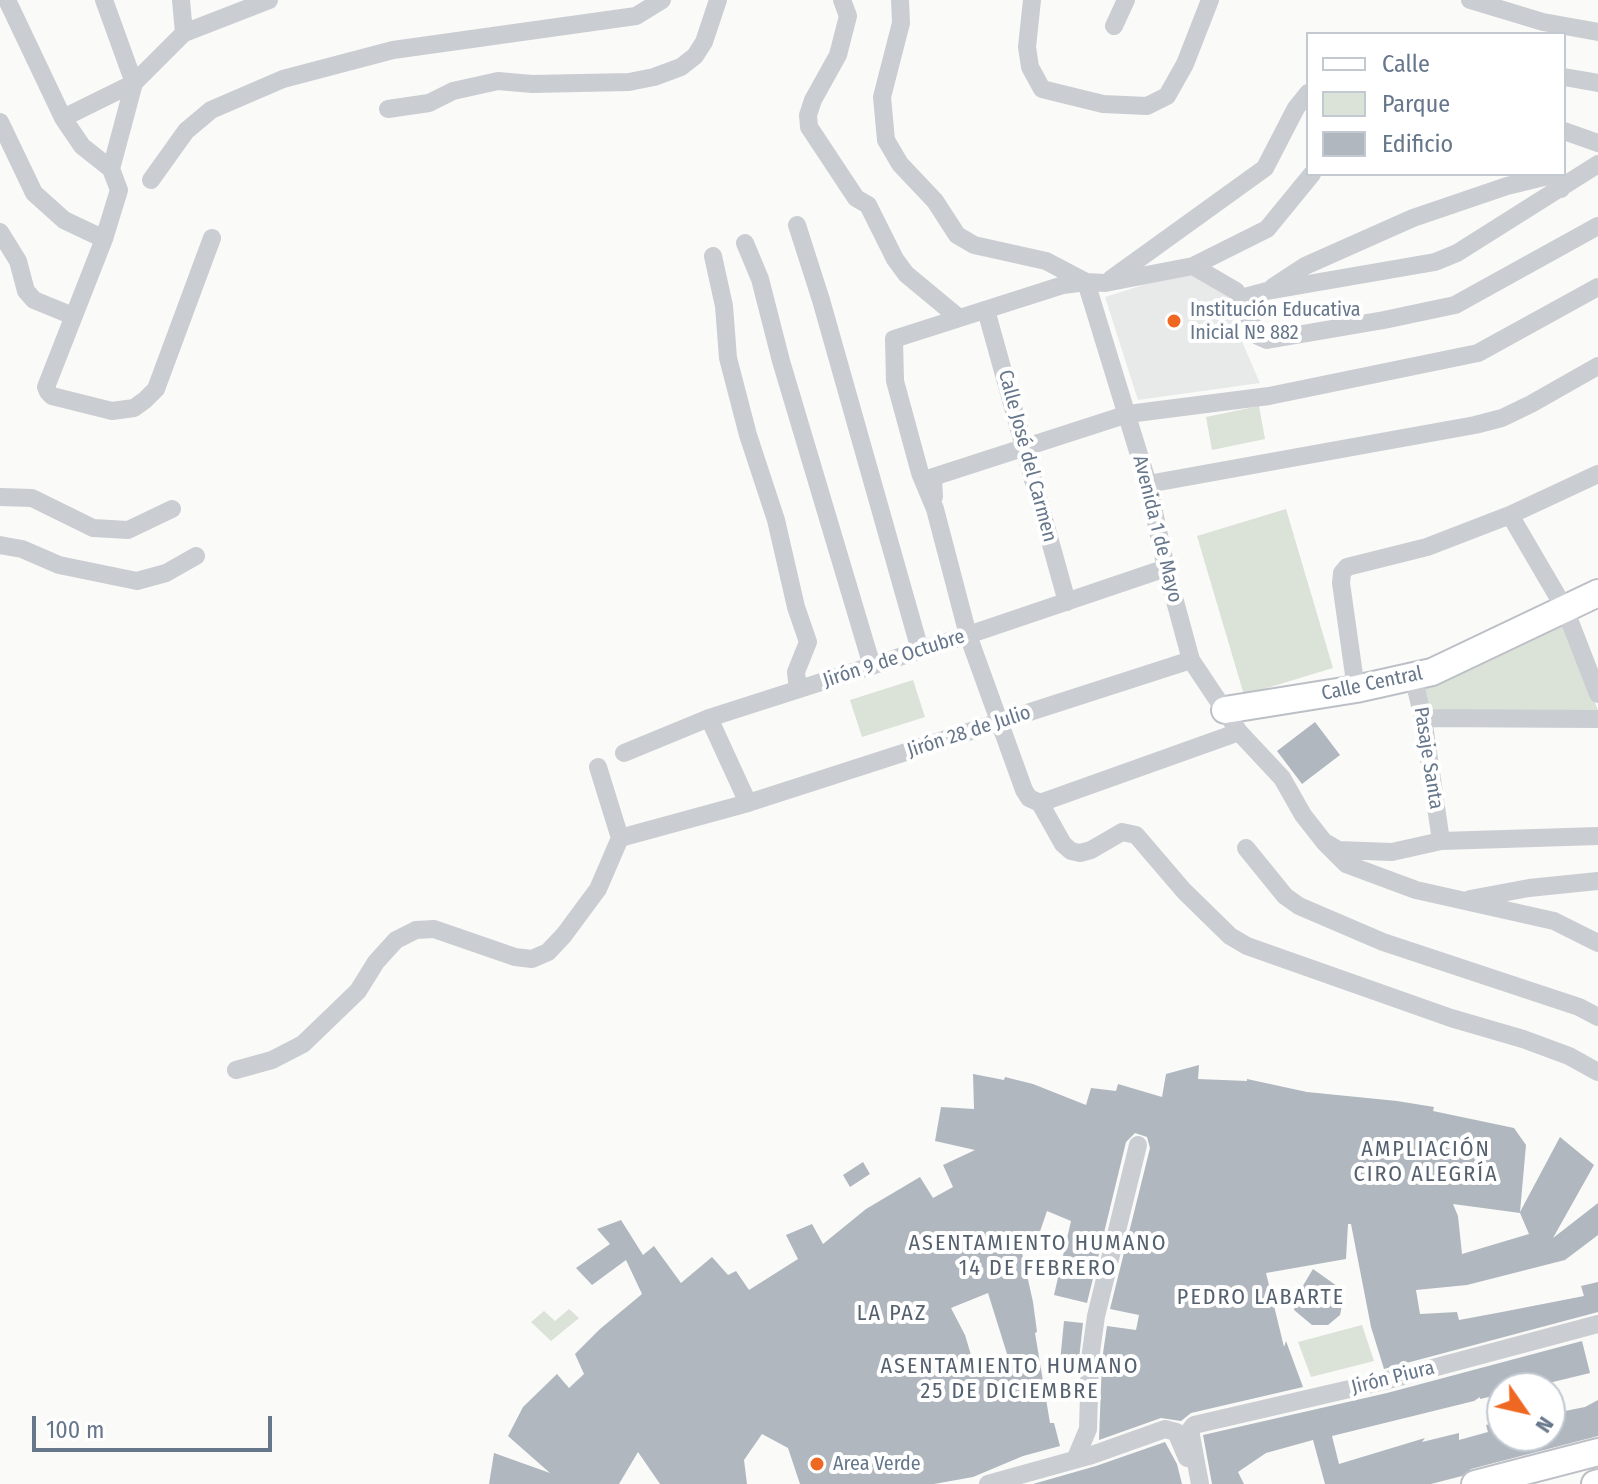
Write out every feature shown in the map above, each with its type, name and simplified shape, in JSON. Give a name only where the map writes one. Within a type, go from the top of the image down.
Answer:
[{"type":"street","points":[[7,0],[63,118],[82,146],[111,169],[119,190],[104,239],[46,387],[52,396],[112,411],[134,408],[145,400],[156,389],[212,238]]},
{"type":"street","points":[[104,0],[134,83],[111,169]]},
{"type":"street","points":[[181,0],[184,33]]},
{"type":"street","points":[[63,118],[134,83],[184,33],[269,0]]},
{"type":"street","points":[[151,180],[186,131],[211,110],[283,79],[393,50],[636,16],[662,0]]},
{"type":"street","points":[[388,109],[429,103],[453,91],[498,81],[560,84],[629,82],[654,77],[681,67],[695,56],[704,42],[718,0]]},
{"type":"street","points":[[842,0],[848,16],[838,55],[813,100],[808,115],[809,127],[856,198],[868,205],[906,274],[959,318]]},
{"type":"street","points":[[900,0],[901,23],[882,97],[886,140],[900,164],[935,201],[957,235],[974,245],[1046,261],[1096,283]]},
{"type":"street","points":[[1032,0],[1027,47],[1030,67],[1042,89],[1103,104],[1147,106],[1167,96],[1185,64],[1210,0]]},
{"type":"street","points":[[1114,26],[1126,0]]},
{"type":"street","points":[[1470,0],[1543,22],[1598,32]]},
{"type":"street","points":[[1566,77],[1598,83]]},
{"type":"street","points":[[1096,283],[1265,168],[1296,108],[1306,96]]},
{"type":"street","points":[[0,122],[34,193],[64,220],[104,239]]},
{"type":"street","points":[[1566,132],[1598,143]]},
{"type":"street","points":[[1241,298],[1435,262],[1457,253],[1598,164]]},
{"type":"street","points":[[1310,176],[1267,229],[1193,266],[1096,283],[1063,285],[894,339],[895,381],[920,473],[935,509],[968,635],[1024,790],[1029,798],[1040,803],[1063,844],[1071,851],[1080,853],[1091,850],[1122,832],[1136,835],[1184,891],[1240,943],[1451,1018],[1523,1039],[1569,1056],[1598,1072]]},
{"type":"street","points":[[1267,291],[1305,266],[1413,218],[1507,186],[1548,176],[1557,181],[1561,189]]},
{"type":"street","points":[[797,225],[920,650]]},
{"type":"street","points":[[1193,266],[1236,291],[1258,336],[1267,340],[1455,305],[1598,226]]},
{"type":"street","points":[[0,232],[18,261],[26,291],[34,300],[73,316]]},
{"type":"street","points":[[745,243],[760,279],[781,361],[872,666]]},
{"type":"street","points":[[713,256],[724,306],[728,358],[808,642],[796,672],[798,689]]},
{"type":"street","name":"Avenida 1 de Mayo","points":[[1096,283],[1191,660],[1232,721],[1282,778],[1303,815],[1346,864],[1416,890],[1554,921],[1598,943]]},
{"type":"street","points":[[935,509],[933,477],[1128,414],[1269,396],[1478,353],[1598,287]]},
{"type":"street","name":"Calle José del Carmen","points":[[986,310],[1067,602]]},
{"type":"street","points":[[1148,484],[1502,418],[1598,366]]},
{"type":"street","points":[[1356,689],[1341,583],[1342,573],[1347,567],[1427,547],[1510,515],[1598,474]]},
{"type":"street","points":[[0,497],[32,498],[93,528],[128,530],[172,509]]},
{"type":"street","points":[[1510,515],[1565,609],[1598,694]]},
{"type":"street","points":[[0,545],[22,549],[59,565],[137,581],[166,573],[196,556]]},
{"type":"street","name":"Jirón 9 de Octubre","points":[[624,753],[709,718],[1166,568]]},
{"type":"street","name":"Calle Central","points":[[1232,721],[1432,672],[1598,593]]},
{"type":"street","name":"Jirón 28 de Julio","points":[[620,838],[748,803],[1191,660]]},
{"type":"street","name":"Pasaje Santa","points":[[1413,676],[1423,718],[1441,841]]},
{"type":"street","points":[[709,718],[748,803]]},
{"type":"street","points":[[1423,718],[1598,719]]},
{"type":"street","points":[[1040,803],[1232,721]]},
{"type":"street","points":[[236,1070],[272,1060],[303,1044],[358,991],[376,962],[396,940],[416,930],[434,929],[515,957],[532,959],[548,952],[598,889],[620,838],[598,767]]},
{"type":"street","points":[[1325,843],[1338,850],[1392,852],[1441,841],[1598,836]]},
{"type":"street","points":[[1246,848],[1285,896],[1299,906],[1371,938],[1579,1007],[1598,1017]]},
{"type":"street","points":[[1461,900],[1529,888],[1598,881]]},
{"type":"street","points":[[1075,1460],[1088,1429],[1090,1359],[1096,1316],[1138,1145]]},
{"type":"street","name":"Jirón Piura","points":[[1198,1478],[1190,1430],[1202,1422],[1597,1328]]},
{"type":"street","points":[[988,1484],[1075,1460],[1165,1429],[1172,1430],[1179,1437],[1198,1478]]},
{"type":"street","points":[[1475,1484],[1598,1452]]},
{"type":"shaded area","name":"Institución Educativa Inicial Nº 882","points":[[1188,271],[1228,296],[1243,344],[1260,383],[1138,400],[1105,297]]},
{"type":"green space","points":[[1259,406],[1265,439],[1212,450],[1206,417]]},
{"type":"green space","points":[[1286,509],[1333,668],[1244,695],[1197,536]]},
{"type":"green space","points":[[1561,619],[1598,710],[1427,713],[1422,682]]},
{"type":"green space","points":[[913,680],[925,717],[862,737],[850,700]]},
{"type":"green space","points":[[569,1309],[579,1318],[551,1341],[531,1322],[544,1311],[555,1321]]},
{"type":"green space","points":[[1362,1325],[1374,1361],[1311,1377],[1298,1342]]},
{"type":"building","points":[[1315,722],[1340,755],[1302,784],[1277,751]]},
{"type":"building","points":[[1199,1065],[1198,1079],[1247,1079],[1307,1092],[1397,1101],[1434,1107],[1433,1111],[1514,1128],[1526,1145],[1520,1212],[1560,1137],[1594,1165],[1553,1238],[1598,1203],[1598,1235],[1565,1260],[1467,1285],[1416,1290],[1420,1314],[1457,1312],[1459,1320],[1584,1296],[1581,1286],[1598,1282],[1598,1312],[1384,1369],[1371,1327],[1351,1224],[1348,1224],[1346,1259],[1266,1273],[1284,1347],[1286,1341],[1303,1387],[1191,1413],[1181,1421],[1161,1418],[1099,1440],[1102,1360],[1107,1326],[1136,1330],[1139,1315],[1110,1309],[1150,1148],[1147,1137],[1135,1133],[1126,1142],[1087,1303],[1054,1295],[1071,1221],[1047,1211],[1035,1246],[1019,1239],[1033,1302],[1050,1423],[1054,1423],[1060,1446],[1023,1456],[973,1477],[934,1484],[800,1484],[788,1448],[762,1434],[744,1460],[747,1484],[660,1484],[638,1452],[619,1484],[489,1484],[494,1453],[550,1473],[508,1436],[523,1407],[557,1374],[569,1388],[584,1374],[575,1354],[642,1294],[626,1260],[592,1285],[576,1268],[610,1244],[597,1229],[621,1220],[643,1255],[654,1246],[681,1283],[712,1257],[728,1275],[736,1271],[749,1290],[798,1259],[786,1235],[812,1224],[823,1244],[866,1209],[920,1177],[933,1198],[953,1187],[943,1165],[975,1150],[935,1141],[941,1107],[974,1109],[973,1074],[1033,1084],[1086,1105],[1091,1088],[1116,1091],[1118,1084],[1162,1097],[1166,1074]],"holes":[[[1453,1204],[1520,1213],[1529,1234],[1462,1254],[1458,1216]],[[988,1293],[1008,1357],[974,1365],[965,1335],[951,1308]]]},
{"type":"building","points":[[863,1162],[870,1174],[850,1187],[843,1175]]},
{"type":"building","points":[[1313,1269],[1344,1295],[1340,1315],[1328,1325],[1312,1325],[1294,1310],[1298,1294]]},
{"type":"building","points":[[1064,1321],[1083,1323],[1078,1368],[1066,1375],[1059,1372]]},
{"type":"building","points":[[1582,1341],[1590,1373],[1566,1379],[1566,1372],[1486,1372],[1486,1398],[1332,1436],[1339,1464],[1425,1438],[1422,1442],[1459,1433],[1459,1440],[1486,1433],[1486,1452],[1536,1452],[1471,1469],[1462,1476],[1431,1484],[1325,1484],[1313,1440],[1266,1453],[1238,1472],[1244,1484],[1212,1484],[1203,1435],[1387,1393]]},
{"type":"building","points":[[1598,1400],[1598,1436],[1566,1444],[1566,1411],[1585,1407]]},
{"type":"building","points":[[1165,1442],[1177,1464],[1182,1484],[1033,1484],[1096,1466]]},
{"type":"place","name":"Institución Educativa Inicial Nº 882","points":[[1174,321]]},
{"type":"place","name":"Area Verde","points":[[817,1464]]},
{"type":"district","name":"AMPLIACIÓN CIRO ALEGRÍA","points":[[1426,1162]]},
{"type":"district","name":"ASENTAMIENTO HUMANO 14 DE FEBRERO","points":[[1038,1256]]},
{"type":"district","name":"PEDRO LABARTE","points":[[1261,1298]]},
{"type":"district","name":"LA PAZ","points":[[892,1314]]},
{"type":"district","name":"ASENTAMIENTO HUMANO 25 DE DICIEMBRE","points":[[1010,1380]]}]
